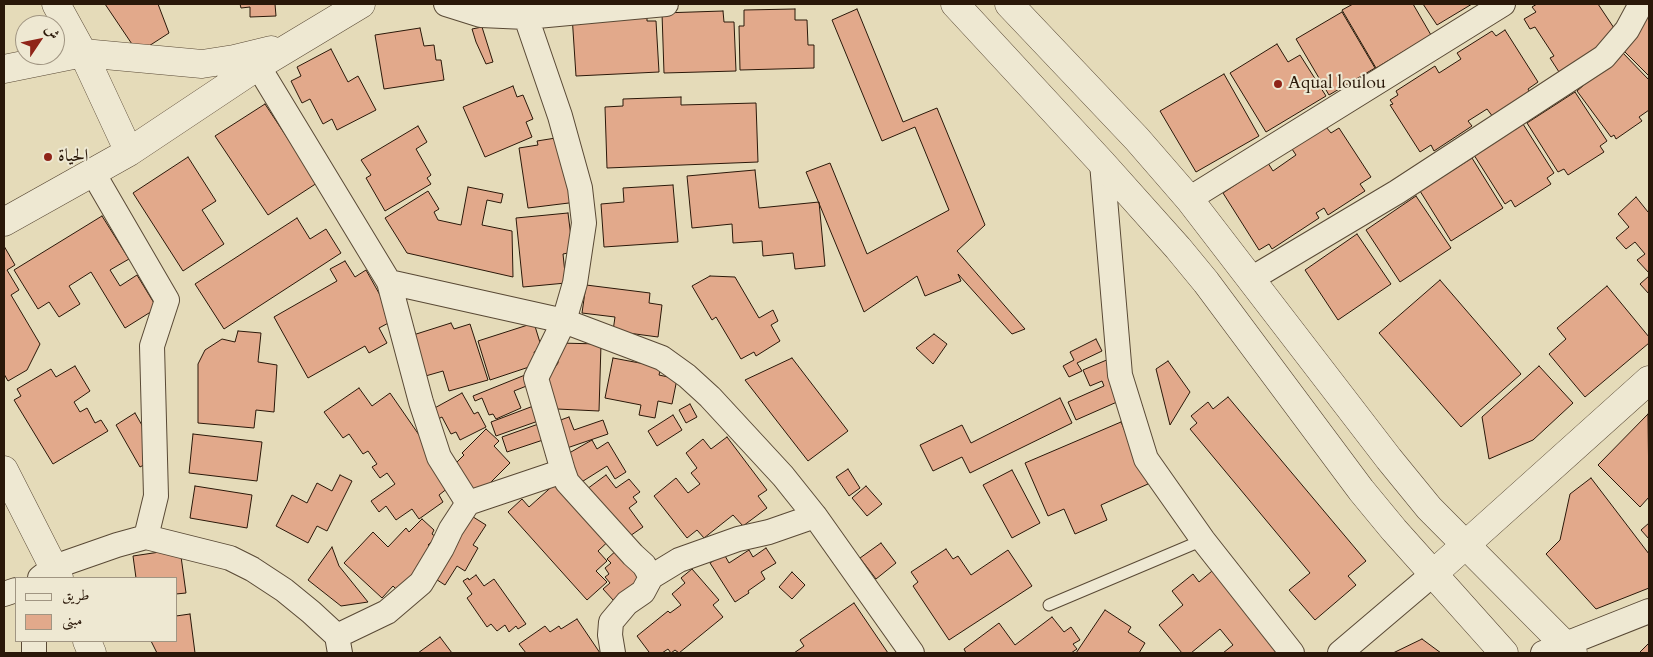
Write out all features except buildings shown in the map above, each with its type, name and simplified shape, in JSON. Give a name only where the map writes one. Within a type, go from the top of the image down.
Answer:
[{"type":"street","points":[[56,4],[83,53],[129,152]]},
{"type":"street","points":[[4,222],[92,171],[129,152],[258,66],[361,4]]},
{"type":"street","points":[[446,4],[481,15],[526,17],[666,4]]},
{"type":"street","points":[[955,4],[1144,209],[1206,282],[1361,490],[1394,530],[1504,653]]},
{"type":"street","points":[[1009,4],[1137,140],[1189,199],[1389,459],[1429,508],[1466,545],[1560,650],[1649,611]]},
{"type":"street","points":[[1189,199],[1503,4]]},
{"type":"street","points":[[1251,279],[1397,192],[1604,57],[1627,30],[1641,4]]},
{"type":"street","points":[[526,17],[560,116],[580,188],[584,223],[575,283],[564,321],[536,378],[563,471],[568,482],[644,565],[651,577]]},
{"type":"street","points":[[4,70],[83,53],[202,64],[263,52],[303,40]]},
{"type":"street","points":[[258,66],[390,282],[422,402],[439,457],[468,503]]},
{"type":"street","points":[[1102,163],[1120,375],[1146,459],[1202,540],[1292,653]]},
{"type":"street","points":[[92,171],[167,300],[152,346],[156,496],[146,537]]},
{"type":"street","points":[[390,282],[564,321],[662,358],[688,376],[783,476],[815,516],[912,653]]},
{"type":"street","points":[[1340,653],[1466,545],[1649,380]]},
{"type":"street","points":[[4,470],[51,575],[117,544],[146,537],[230,558],[252,569],[284,590],[338,644],[387,612],[422,583],[451,529],[468,503],[563,471]]},
{"type":"street","points":[[613,653],[610,635],[611,622],[627,603],[643,592],[651,577],[679,560],[738,539],[769,532],[815,516]]},
{"type":"lane","points":[[1049,606],[1202,540]]},
{"type":"place","name":"Aqual loulou","points":[[1278,84]]},
{"type":"place","name":"الحياة","points":[[48,157]]}]
